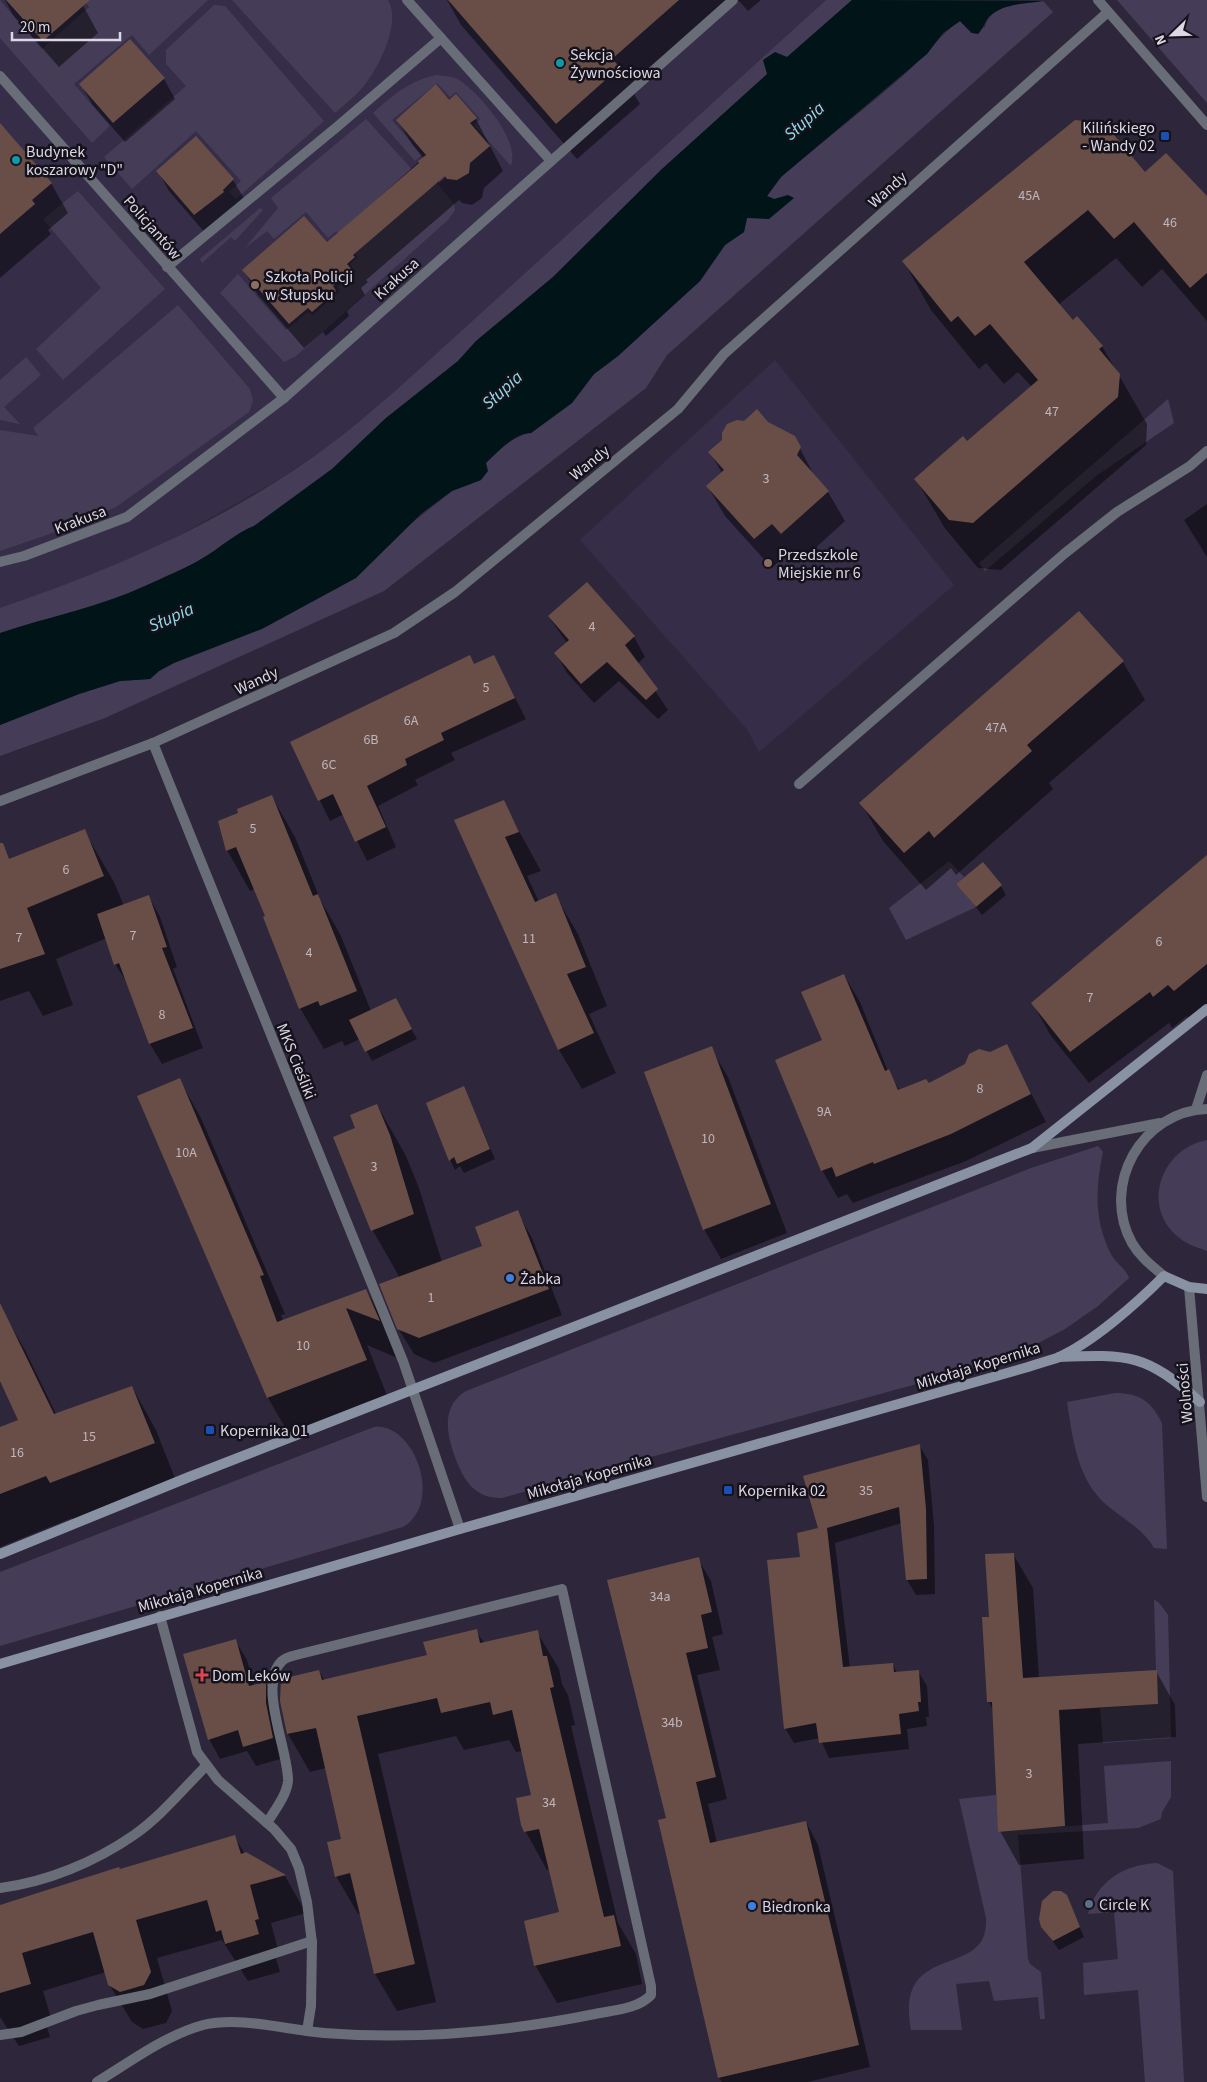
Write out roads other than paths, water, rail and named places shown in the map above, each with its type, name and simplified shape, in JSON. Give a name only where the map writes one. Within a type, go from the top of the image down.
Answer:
[{"type":"main road","points":[[0,1554],[189,1477],[414,1391],[1032,1148],[1207,1009]]},
{"type":"main road","points":[[1164,1276],[1190,1287],[1207,1288]]},
{"type":"main road","name":"Mikołaja Kopernika","points":[[0,1664],[460,1529],[993,1378],[1058,1357],[1117,1319],[1164,1276]]},
{"type":"main road","points":[[1058,1357],[1105,1355],[1144,1361],[1162,1370],[1200,1402]]},
{"type":"street","points":[[407,0],[551,161]]},
{"type":"street","name":"Krakusa","points":[[0,562],[24,556],[126,517],[284,398],[733,0]]},
{"type":"street","points":[[1098,0],[1207,126]]},
{"type":"street","name":"Wandy","points":[[0,801],[153,742],[394,633],[455,592],[678,409],[724,354],[1108,12]]},
{"type":"street","points":[[167,267],[441,38]]},
{"type":"street","name":"Policjantów","points":[[0,76],[284,398]]},
{"type":"street","points":[[799,784],[1064,554],[1117,512],[1190,466],[1207,451]]},
{"type":"street","name":"MKS Cieśliki","points":[[153,742],[414,1391],[460,1529]]},
{"type":"street","points":[[1196,1109],[1207,1075]]},
{"type":"street","points":[[1164,1276],[1146,1261],[1132,1243],[1123,1221],[1121,1198],[1124,1174],[1133,1153],[1147,1134],[1161,1123],[1178,1114],[1196,1109],[1207,1109]]},
{"type":"street","points":[[1032,1148],[1161,1123]]},
{"type":"street","name":"Wolności","points":[[1190,1287],[1207,1497]]},
{"type":"street","points":[[97,2082],[167,2041],[204,2025],[241,2023],[307,2031],[407,2035],[495,2029],[578,2018],[644,2002],[651,1995],[651,1986],[562,1589],[296,1654],[282,1661],[275,1673],[273,1702],[288,1783],[267,1822]]},
{"type":"street","points":[[160,1616],[197,1752],[218,1780],[267,1822],[291,1849],[299,1868],[307,1902],[312,1940],[311,2006],[307,2031]]},
{"type":"street","points":[[0,1888],[46,1878],[84,1862],[119,1844],[152,1820],[206,1766]]},
{"type":"street","points":[[0,2035],[21,2032],[98,2005],[150,1994],[312,1940]]},
{"type":"water","name":"Słupia","points":[[852,0],[1043,1],[1014,5],[995,12],[989,17],[978,34],[972,33],[960,21],[943,33],[927,54],[781,177],[767,196],[774,199],[788,195],[794,198],[769,219],[747,218],[744,232],[725,245],[700,281],[618,356],[594,374],[572,403],[531,433],[518,436],[507,444],[486,463],[488,471],[481,480],[452,491],[422,513],[356,578],[262,629],[174,663],[159,671],[150,679],[120,681],[79,694],[0,725],[0,633],[110,600],[189,566],[241,532],[254,526],[332,469],[386,418],[458,361],[476,341],[553,277],[662,169],[767,74],[763,60],[775,52],[787,57]]},
{"type":"place","name":"Sekcja Żywnościowa","points":[[560,63]]},
{"type":"place","name":"Kilińskiego - Wandy 02","points":[[1165,136]]},
{"type":"place","name":"Budynek koszarowy \"D\"","points":[[16,160]]},
{"type":"place","name":"Szkoła Policji w Słupsku","points":[[255,285]]},
{"type":"place","name":"Przedszkole Miejskie nr 6","points":[[768,563]]},
{"type":"place","name":"Żabka","points":[[510,1278]]},
{"type":"place","name":"Kopernika 01","points":[[210,1430]]},
{"type":"place","name":"Kopernika 02","points":[[728,1490]]},
{"type":"place","name":"Dom Leków","points":[[202,1675]]},
{"type":"place","name":"Circle K","points":[[1089,1904]]},
{"type":"place","name":"Biedronka","points":[[752,1906]]}]
